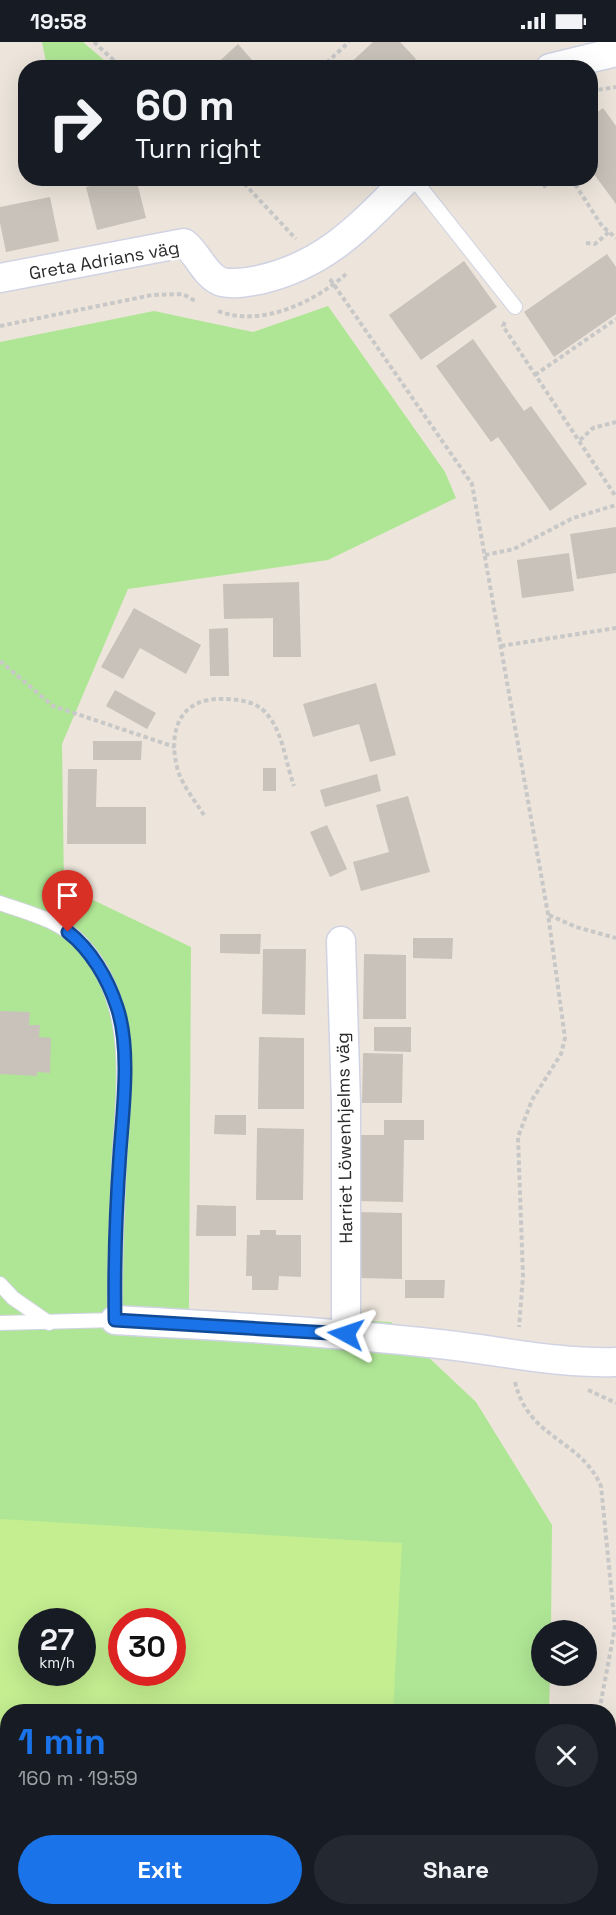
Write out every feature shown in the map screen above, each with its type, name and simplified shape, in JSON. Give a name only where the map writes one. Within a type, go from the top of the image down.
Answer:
[{"type":"street","points":[[583,60],[616,52]]},
{"type":"street","name":"Greta Adrians väg","points":[[0,278],[184,243],[220,282],[242,283],[280,275],[316,261],[366,219],[400,186]]},
{"type":"street","name":"Harriet Löwenhjelms väg","points":[[341,941],[346,1104],[346,1334]]},
{"type":"street","points":[[115,1320],[346,1334],[616,1362]]},
{"type":"lane","points":[[419,186],[515,307]]},
{"type":"lane","points":[[0,903],[54,922],[81,943],[104,977],[118,1009],[125,1097],[115,1256],[115,1320],[0,1323]]},
{"type":"lane","points":[[0,1284],[13,1298],[49,1323]]},
{"type":"path","points":[[94,42],[113,60]]},
{"type":"path","points":[[330,60],[349,42]]},
{"type":"path","points":[[598,90],[616,87]]},
{"type":"path","points":[[246,186],[316,261],[465,470],[472,484],[549,914],[565,1038],[561,1054],[532,1100],[518,1137],[522,1276],[515,1382],[519,1399],[528,1414],[583,1458],[595,1473],[601,1486],[615,1628],[601,1704]]},
{"type":"path","points":[[577,186],[609,232],[616,238]]},
{"type":"path","points":[[586,243],[595,244],[609,232]]},
{"type":"path","points":[[515,307],[503,326],[616,496]]},
{"type":"path","points":[[0,326],[35,318]]},
{"type":"path","points":[[536,375],[616,319]]},
{"type":"path","points":[[580,440],[593,428],[616,422]]},
{"type":"path","points":[[485,555],[514,549],[573,518],[616,505]]},
{"type":"path","points":[[501,646],[616,628]]},
{"type":"path","points":[[0,662],[54,706],[175,747]]},
{"type":"path","points":[[204,814],[178,773],[175,747],[176,728],[183,712],[200,700],[242,700],[262,710],[276,729],[294,786]]},
{"type":"path","points":[[549,914],[576,927],[616,938]]},
{"type":"green space","points":[[42,42],[83,42],[104,60],[46,60]]},
{"type":"green space","points":[[328,306],[445,472],[456,498],[328,560],[128,589],[62,744],[64,886],[191,947],[189,1311],[391,1322],[476,1402],[552,1525],[551,1620],[531,1620],[531,1686],[550,1686],[549,1704],[0,1704],[0,342],[154,311],[253,332]]},
{"type":"green space","points":[[0,1519],[402,1543],[393,1704],[0,1704]]},
{"type":"building","points":[[373,42],[400,42],[416,59],[415,60],[354,60]]},
{"type":"building","points":[[238,44],[252,60],[221,60]]},
{"type":"building","points":[[603,108],[616,126],[616,204],[598,180],[598,112]]},
{"type":"building","points":[[138,186],[146,218],[97,230],[86,187]]},
{"type":"building","points":[[50,197],[59,241],[6,252],[0,223],[0,207]]},
{"type":"building","points":[[607,254],[616,267],[616,314],[554,357],[524,312]]},
{"type":"building","points":[[464,261],[497,307],[421,360],[389,315]]},
{"type":"building","points":[[473,339],[524,411],[531,406],[587,484],[550,511],[498,437],[491,442],[436,366]]},
{"type":"building","points":[[616,527],[616,573],[577,579],[570,534]]},
{"type":"building","points":[[569,553],[574,591],[522,598],[517,560]]},
{"type":"building","points":[[299,582],[301,657],[273,657],[273,618],[224,619],[223,584]]},
{"type":"building","points":[[134,608],[201,645],[186,674],[140,648],[123,679],[101,667]]},
{"type":"building","points":[[228,628],[229,676],[210,676],[209,629]]},
{"type":"building","points":[[376,683],[396,755],[370,762],[359,724],[313,737],[303,704]]},
{"type":"building","points":[[115,690],[156,713],[147,729],[106,706]]},
{"type":"building","points":[[93,741],[142,741],[141,760],[93,760]]},
{"type":"building","points":[[263,768],[276,768],[276,791],[263,791]]},
{"type":"building","points":[[68,769],[97,769],[96,807],[146,807],[146,844],[67,844]]},
{"type":"building","points":[[377,774],[381,791],[325,807],[320,790]]},
{"type":"building","points":[[408,796],[430,872],[361,891],[353,862],[389,852],[376,805]]},
{"type":"building","points":[[327,825],[347,869],[330,877],[310,832]]},
{"type":"building","points":[[220,934],[261,934],[260,954],[220,953]]},
{"type":"building","points":[[413,938],[453,938],[452,959],[413,958]]},
{"type":"building","points":[[263,949],[306,949],[305,1015],[262,1014]]},
{"type":"building","points":[[364,954],[406,955],[406,1019],[363,1019]]},
{"type":"building","points":[[0,1011],[30,1012],[29,1025],[40,1025],[39,1037],[51,1038],[50,1073],[37,1072],[37,1076],[0,1074]]},
{"type":"building","points":[[374,1027],[411,1027],[411,1052],[374,1051]]},
{"type":"building","points":[[259,1037],[304,1038],[304,1109],[258,1109]]},
{"type":"building","points":[[363,1053],[403,1054],[402,1103],[362,1103]]},
{"type":"building","points":[[215,1115],[246,1115],[246,1135],[214,1134]]},
{"type":"building","points":[[384,1120],[424,1120],[424,1140],[404,1140],[403,1202],[359,1201],[360,1135],[384,1135]]},
{"type":"building","points":[[257,1128],[304,1129],[303,1200],[256,1200]]},
{"type":"building","points":[[197,1205],[236,1206],[236,1236],[196,1236]]},
{"type":"building","points":[[358,1212],[402,1213],[402,1279],[358,1278]]},
{"type":"building","points":[[260,1230],[276,1230],[276,1235],[301,1235],[301,1277],[279,1276],[278,1290],[252,1290],[252,1276],[246,1276],[247,1235],[260,1235]]},
{"type":"building","points":[[405,1280],[445,1280],[444,1298],[405,1298]]},
{"type":"route","points":[[68,932],[81,943],[104,977],[118,1009],[122,1042],[125,1097],[114,1267],[115,1320],[346,1334]]}]
